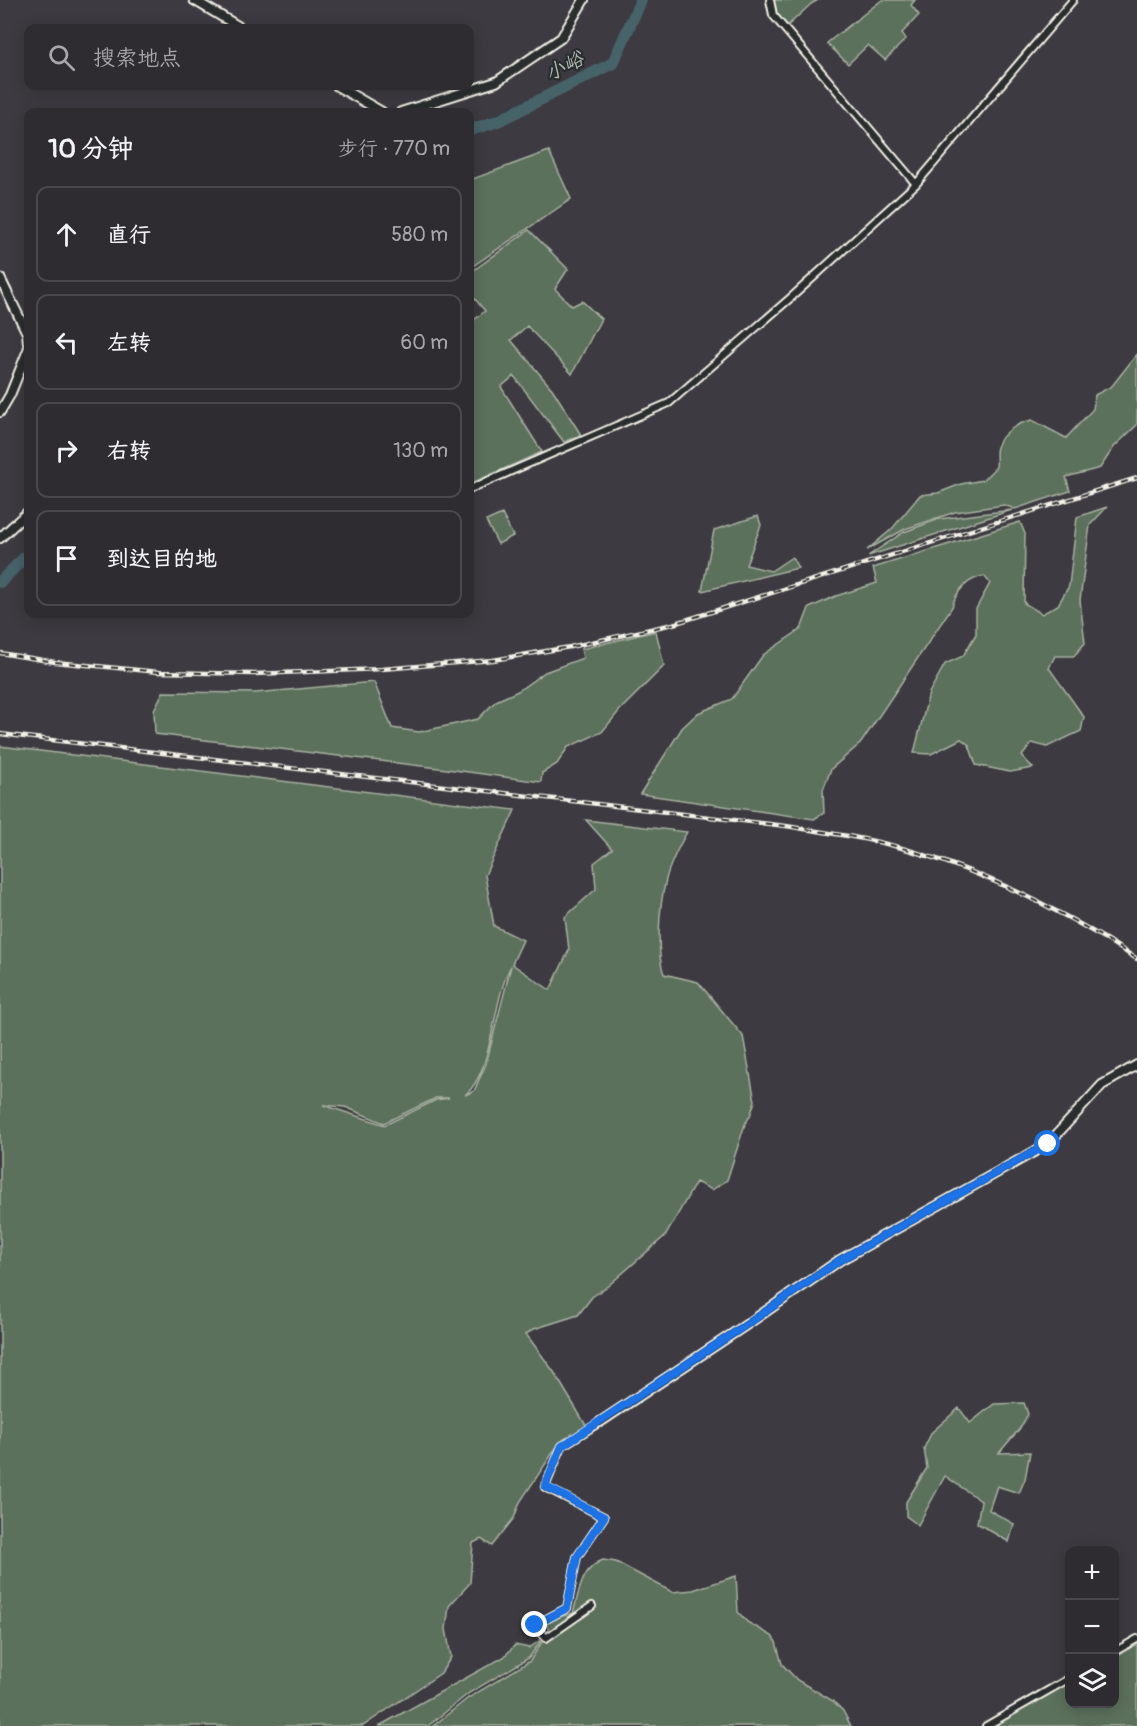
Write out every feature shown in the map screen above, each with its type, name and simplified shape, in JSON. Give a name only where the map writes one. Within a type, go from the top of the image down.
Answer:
[{"type":"street","points":[[194,0],[235,24]]},
{"type":"street","points":[[474,89],[496,82],[561,38],[584,0]]},
{"type":"street","points":[[770,0],[773,15],[915,184]]},
{"type":"street","points":[[474,487],[669,403],[795,294],[915,184],[1073,0]]},
{"type":"street","points":[[344,90],[375,108]]},
{"type":"street","points":[[414,108],[471,90]]},
{"type":"street","points":[[0,278],[24,327]]},
{"type":"street","points":[[0,412],[10,395],[24,360]]},
{"type":"street","points":[[0,538],[24,516]]},
{"type":"street","points":[[592,1606],[546,1638],[535,1625],[567,1608],[577,1557],[604,1517],[545,1486],[562,1446],[840,1260],[1048,1144],[1102,1085],[1137,1065]]},
{"type":"street","points":[[1119,1649],[1137,1639]]},
{"type":"street","points":[[986,1726],[1065,1681]]},
{"type":"green space","points":[[770,0],[818,0],[784,29],[771,11]]},
{"type":"green space","points":[[882,0],[915,0],[911,5],[919,15],[902,33],[906,39],[885,60],[868,45],[848,64],[827,43]]},
{"type":"green space","points":[[549,151],[571,199],[474,265],[474,179]]},
{"type":"green space","points":[[529,230],[568,269],[555,289],[572,306],[582,301],[601,319],[572,374],[527,326],[511,340],[553,390],[581,435],[564,442],[514,376],[501,387],[542,452],[474,482],[474,320],[485,311],[474,298],[474,270]]},
{"type":"green space","points":[[1137,354],[1137,425],[1114,447],[1100,468],[1066,477],[1070,491],[1015,509],[1004,505],[955,512],[905,529],[867,550],[892,529],[920,495],[938,493],[961,484],[983,480],[996,467],[996,449],[999,442],[1021,423],[1032,420],[1066,438],[1093,409],[1095,395],[1112,386]]},
{"type":"green space","points":[[1107,507],[1090,525],[1080,600],[1085,643],[1074,656],[1055,656],[1049,668],[1084,717],[1081,731],[1047,747],[1032,743],[1022,756],[1033,768],[1010,772],[976,765],[969,745],[961,739],[931,754],[914,753],[929,693],[945,664],[963,656],[976,634],[976,609],[990,583],[984,576],[967,583],[959,591],[952,607],[861,743],[831,769],[823,790],[824,813],[814,819],[640,794],[682,728],[698,713],[732,699],[763,655],[801,629],[809,608],[836,596],[877,583],[873,568],[1020,522],[1025,534],[1024,603],[1042,614],[1058,605],[1069,586],[1077,517]]},
{"type":"green space","points":[[1012,510],[868,556],[904,532],[939,519]]},
{"type":"green space","points":[[502,514],[513,536],[498,544],[486,521]]},
{"type":"green space","points":[[758,516],[761,525],[746,565],[771,571],[792,557],[798,568],[702,591],[714,530]]},
{"type":"green space","points":[[656,631],[664,666],[620,710],[602,732],[568,747],[557,764],[542,773],[541,782],[155,734],[154,710],[163,692],[255,693],[374,682],[392,728],[419,732],[478,719],[496,701],[518,691],[545,672],[583,658],[581,649]]},
{"type":"green space","points":[[0,746],[515,810],[485,875],[494,926],[523,940],[512,964],[550,990],[569,950],[565,917],[596,889],[594,863],[612,849],[586,820],[687,832],[671,864],[663,894],[659,930],[664,974],[698,982],[743,1036],[755,1101],[727,1180],[712,1190],[696,1182],[666,1235],[592,1297],[578,1315],[534,1329],[526,1334],[554,1372],[587,1427],[556,1448],[520,1502],[514,1518],[492,1546],[481,1539],[473,1543],[470,1583],[449,1606],[446,1629],[451,1657],[441,1673],[363,1726],[0,1726]],"holes":[[[511,966],[486,1064],[474,1091],[465,1095],[475,1084],[482,1070],[500,997]],[[436,1098],[449,1098],[436,1100],[385,1125],[323,1105],[345,1107],[384,1123]]]},
{"type":"green space","points":[[1024,1403],[1028,1414],[1021,1427],[999,1453],[1030,1452],[1025,1479],[1019,1493],[997,1486],[989,1510],[1014,1524],[1009,1542],[977,1523],[981,1501],[945,1476],[918,1525],[906,1516],[906,1502],[927,1468],[924,1448],[932,1432],[959,1408],[970,1423],[994,1404]]},
{"type":"green space","points":[[603,1560],[616,1562],[672,1592],[693,1590],[736,1576],[738,1612],[747,1622],[772,1636],[782,1664],[797,1680],[833,1701],[843,1711],[851,1726],[433,1726],[468,1698],[530,1661],[549,1631],[544,1618],[573,1613],[585,1575]]},
{"type":"green space","points":[[542,1639],[529,1658],[469,1693],[428,1726],[379,1726],[504,1657],[515,1645],[529,1648]]},
{"type":"green space","points":[[1137,1640],[1137,1726],[990,1726],[1065,1681],[1065,1708],[1119,1708],[1119,1651]]},
{"type":"waterway","name":"小峪","points":[[474,129],[498,121],[613,63],[641,0]]},
{"type":"waterway","name":"小峪","points":[[0,582],[24,558]]},
{"type":"railway","points":[[0,653],[55,662],[159,672],[254,674],[382,669],[493,660],[570,647],[673,624],[1137,478]]},
{"type":"railway","points":[[0,734],[786,826],[865,839],[897,846],[999,884],[1056,911],[1137,959]]},
{"type":"route","points":[[535,1625],[567,1608],[577,1557],[604,1517],[545,1486],[562,1446],[840,1260],[1048,1144]]}]
